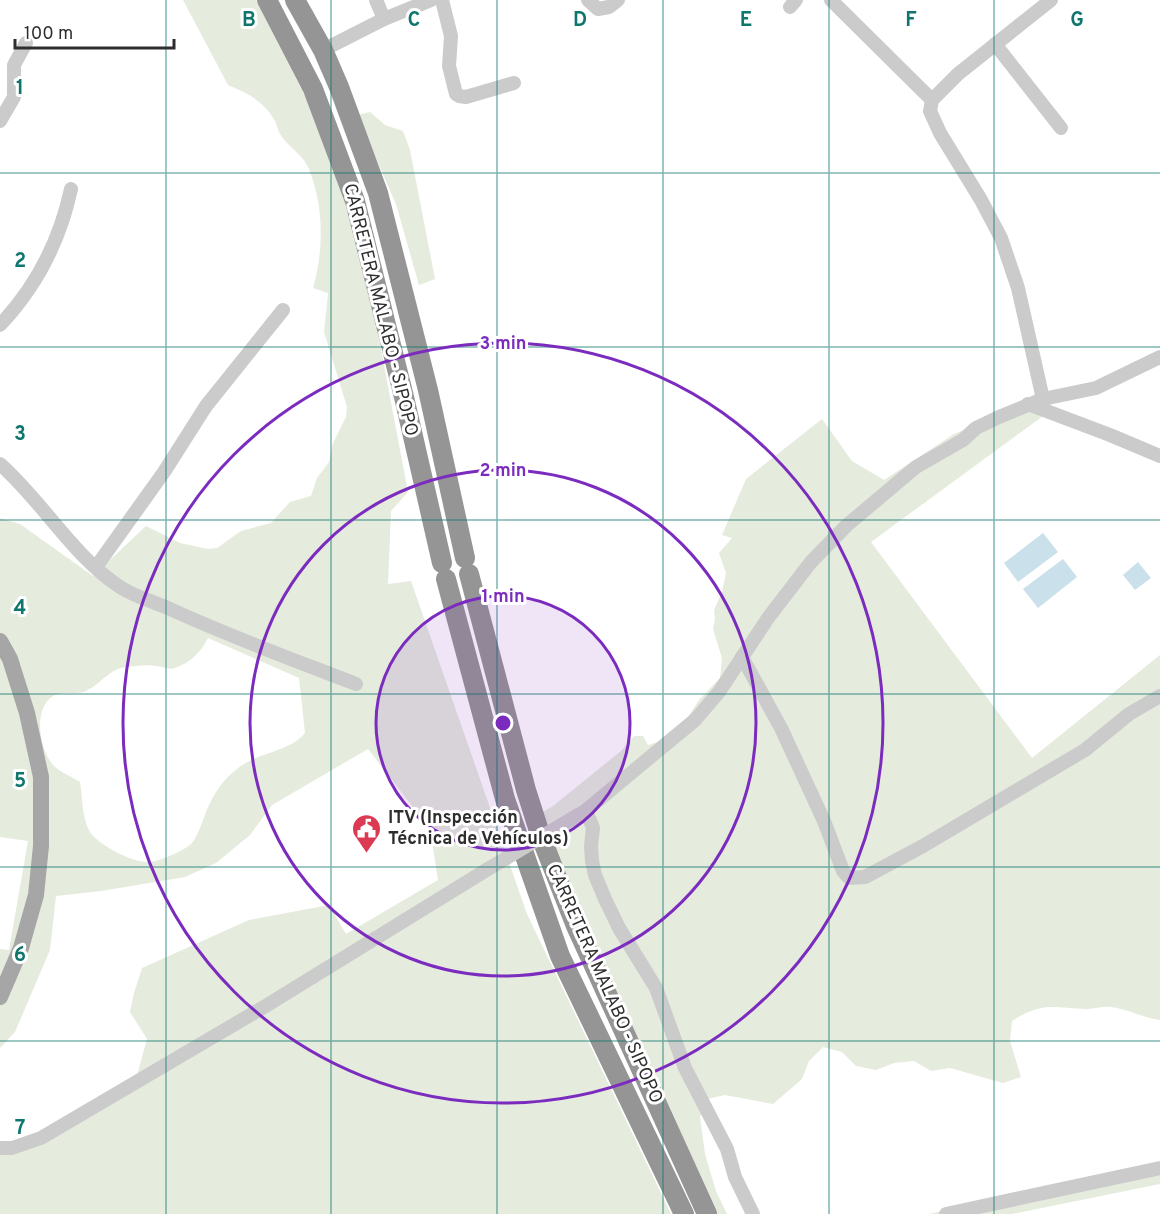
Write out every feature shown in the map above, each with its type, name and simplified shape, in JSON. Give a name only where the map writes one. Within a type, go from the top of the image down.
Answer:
[{"type":"highway","name":"CARRETERA MALABO - SIPOPO","points":[[267,0],[313,89],[355,201],[404,397],[444,571],[505,799],[560,956],[684,1214]]},
{"type":"highway","name":"CARRETERA MALABO - SIPOPO","points":[[295,0],[323,50],[339,87],[378,193],[428,390],[467,566],[526,790],[541,837],[576,926],[707,1214]]},
{"type":"main road","points":[[0,641],[10,659],[27,713],[41,777],[41,846],[36,895],[21,948],[0,997]]},
{"type":"street","points":[[376,0],[384,19]]},
{"type":"street","points":[[323,50],[384,19],[431,0]]},
{"type":"street","points":[[442,0],[451,36],[449,66],[456,94],[466,97],[514,84]]},
{"type":"street","points":[[588,0],[598,9],[609,7],[618,0]]},
{"type":"street","points":[[831,0],[932,100]]},
{"type":"street","points":[[1043,399],[1018,288],[1002,238],[940,133],[930,111],[932,100],[958,74],[1051,0]]},
{"type":"street","points":[[0,121],[14,97],[14,66],[27,43]]},
{"type":"street","points":[[995,44],[1061,128]]},
{"type":"street","points":[[0,325],[17,307],[50,254],[58,237],[70,189]]},
{"type":"street","points":[[96,567],[164,472],[206,406],[284,310]]},
{"type":"street","points":[[0,1148],[20,1146],[41,1138],[264,1007],[578,815],[695,720],[719,692],[788,589],[811,562],[846,526],[916,467],[963,440],[976,428],[1028,404],[1096,388],[1160,357]]},
{"type":"street","points":[[1028,404],[1160,456]]},
{"type":"street","points":[[0,464],[15,477],[63,535],[122,588],[221,632],[357,684]]},
{"type":"street","points":[[742,657],[781,728],[824,821],[843,871],[849,878],[865,877],[923,846],[1085,750],[1130,714],[1160,696]]},
{"type":"street","points":[[578,815],[590,819],[593,828],[591,846],[595,875],[619,928],[656,988],[685,1068],[727,1149],[735,1177],[753,1214]]},
{"type":"street","points":[[946,1214],[1160,1168]]},
{"type":"shaded area","points":[[183,0],[256,0],[306,98],[333,160],[368,281],[408,492],[391,511],[388,584],[411,581],[527,914],[671,1214],[0,1214],[0,1147],[37,1140],[136,1079],[147,1039],[130,1012],[142,968],[249,920],[329,905],[346,934],[438,880],[430,829],[368,749],[272,805],[250,835],[216,863],[185,877],[56,896],[50,950],[15,1032],[0,1048],[0,949],[9,950],[28,841],[0,837],[0,518],[20,524],[93,576],[146,526],[180,543],[208,549],[217,548],[241,531],[271,523],[290,502],[311,496],[317,478],[329,462],[333,443],[346,417],[347,407],[324,332],[328,293],[313,288],[321,244],[320,213],[314,183],[304,160],[282,137],[266,108],[248,95],[228,85]],"holes":[[[208,638],[299,678],[305,733],[291,744],[245,763],[233,772],[213,797],[192,843],[179,852],[150,862],[127,857],[94,837],[85,820],[80,782],[53,765],[41,739],[43,708],[55,695],[86,691],[109,674],[125,667],[149,665],[175,668],[195,656]]]},
{"type":"shaded area","points":[[370,112],[385,125],[403,131],[410,150],[435,279],[419,285],[396,204],[357,115]]},
{"type":"shaded area","points":[[1043,399],[1054,408],[871,542],[1032,758],[1160,655],[1160,1020],[1111,1007],[1087,1009],[1048,1007],[1032,1011],[1012,1021],[1010,1041],[1021,1077],[1003,1083],[950,1068],[931,1071],[914,1061],[894,1063],[876,1070],[856,1066],[842,1052],[823,1047],[809,1061],[802,1079],[773,1104],[725,1095],[707,1099],[700,1117],[705,1154],[716,1191],[727,1214],[714,1214],[600,993],[525,822],[553,806],[621,751],[634,736],[643,736],[648,745],[658,742],[688,717],[699,700],[720,678],[722,658],[713,629],[714,610],[722,592],[726,573],[719,553],[732,538],[722,535],[746,479],[822,419],[852,461],[884,480],[954,434]]},
{"type":"shaded area","points":[[1160,1163],[1160,1184],[1012,1214],[929,1214]]},
{"type":"water","points":[[1043,533],[1058,552],[1018,582],[1004,563]]},
{"type":"water","points":[[1063,559],[1077,577],[1038,608],[1023,589]]},
{"type":"water","points":[[1138,562],[1151,578],[1135,590],[1123,575]]},
{"type":"place","name":"ITV (Inspección Técnica de Vehículos)","points":[[367,854]]}]
